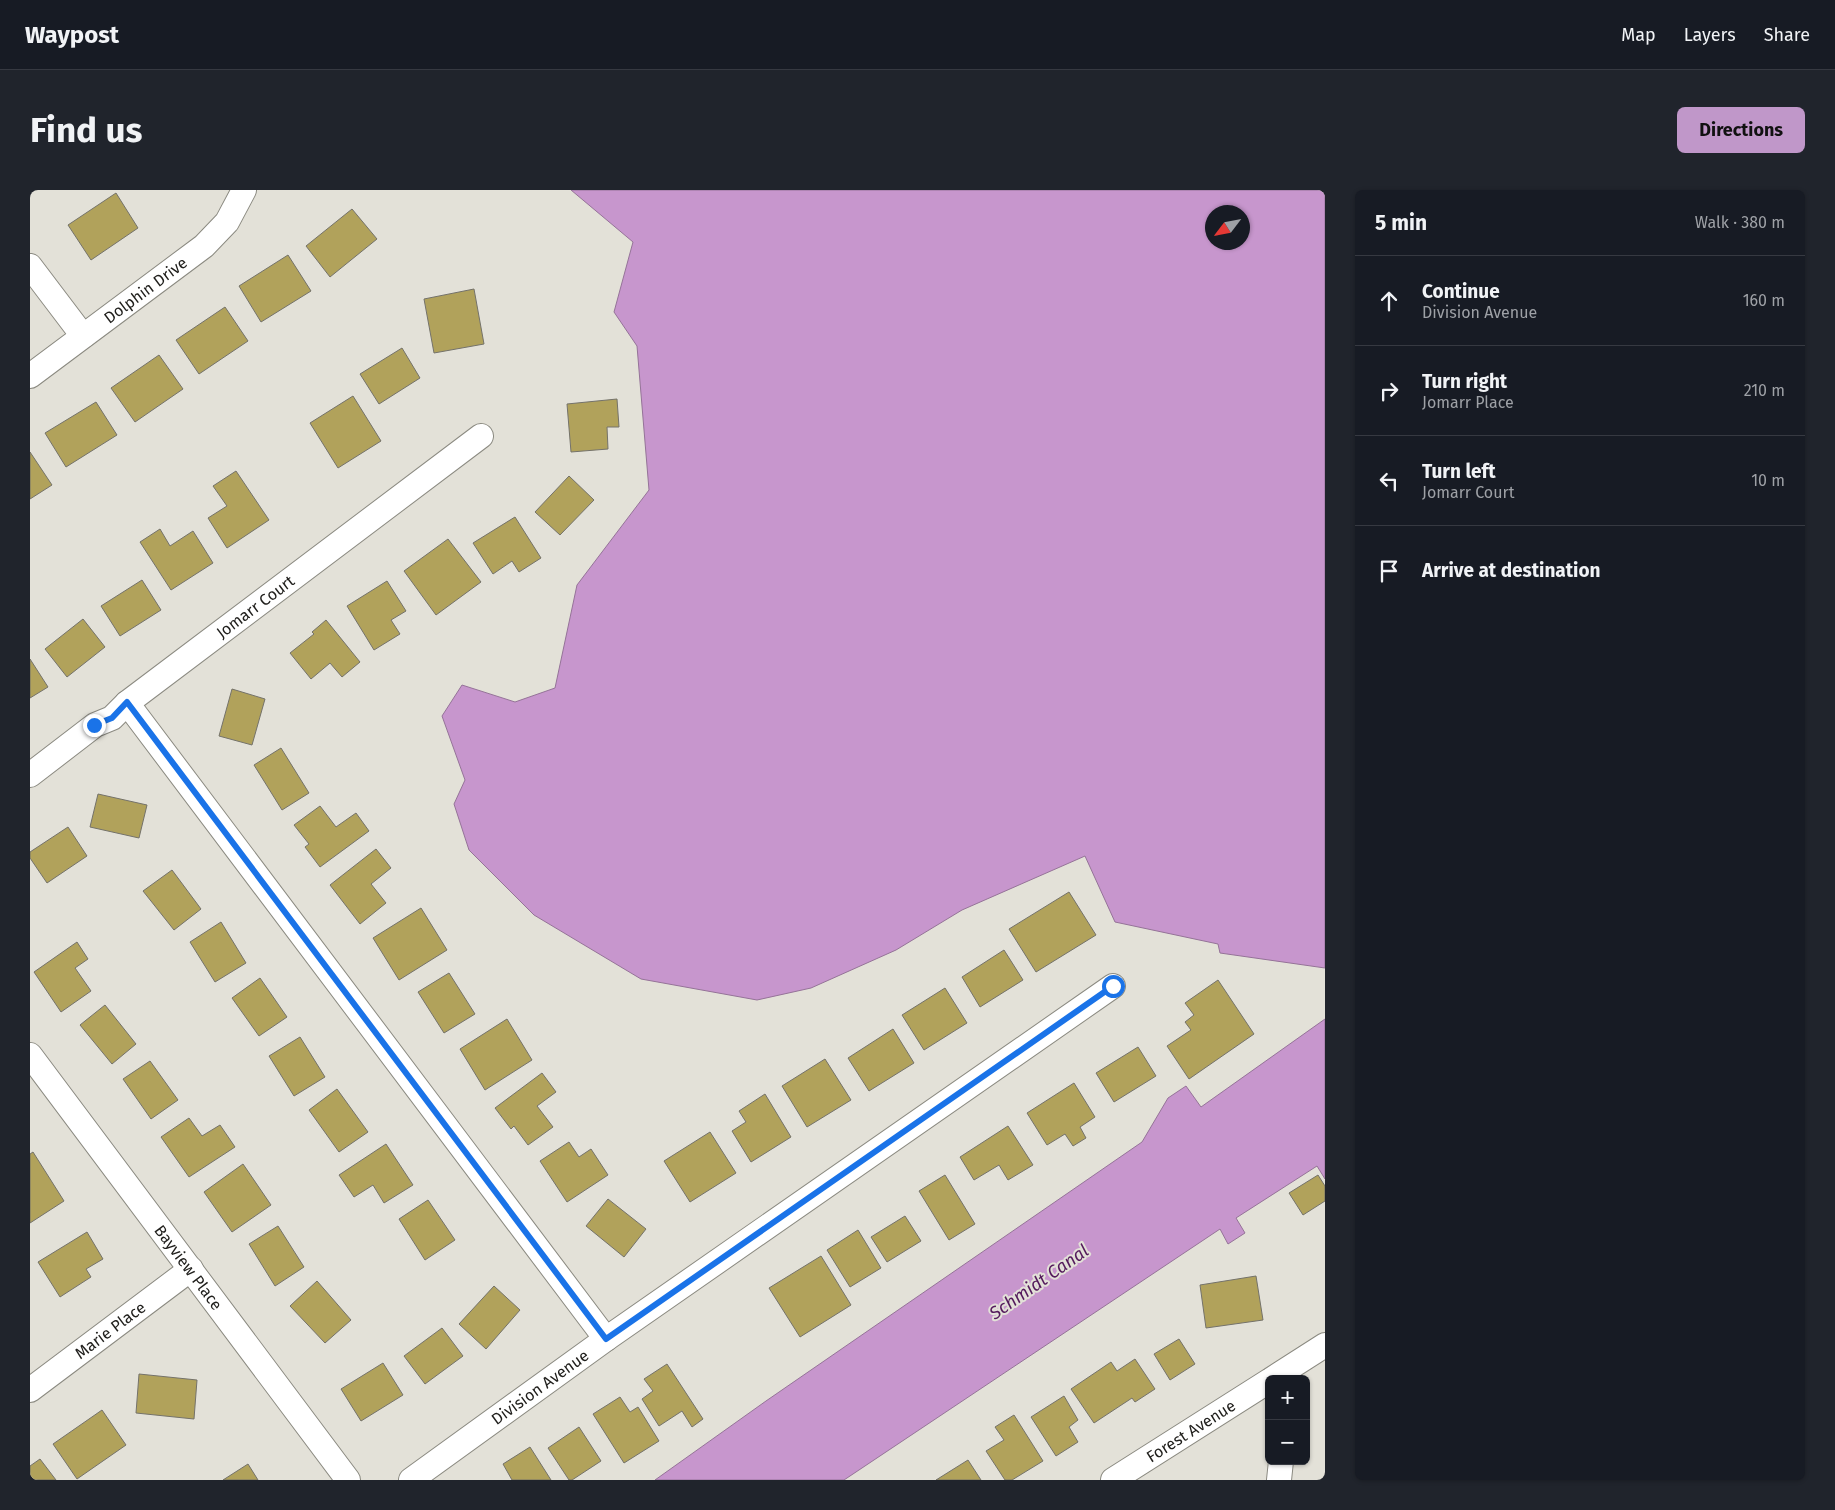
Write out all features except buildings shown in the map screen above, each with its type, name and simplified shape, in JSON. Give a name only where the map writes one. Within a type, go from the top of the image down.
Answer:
[{"type":"street","name":"Dolphin Drive","points":[[30,376],[204,246],[227,222],[244,190]]},
{"type":"street","points":[[30,266],[83,336]]},
{"type":"street","name":"Jomarr Court","points":[[30,775],[94,725],[112,718],[127,702],[481,436]]},
{"type":"street","points":[[127,702],[606,1339]]},
{"type":"street","name":"Division Avenue","points":[[412,1480],[606,1339],[1113,986]]},
{"type":"street","name":"Bayview Place","points":[[30,1055],[348,1480]]},
{"type":"street","name":"Marie Place","points":[[30,1390],[191,1270]]},
{"type":"street","points":[[1284,1375],[1325,1345]]},
{"type":"street","name":"Forest Avenue","points":[[1112,1480],[1265,1384]]},
{"type":"street","points":[[1279,1480],[1281,1465]]},
{"type":"water","points":[[571,190],[1325,190],[1325,968],[1220,953],[1218,944],[1115,922],[1085,856],[962,910],[896,950],[811,988],[757,1000],[641,979],[534,915],[469,850],[454,804],[465,780],[442,716],[462,685],[515,702],[555,688],[577,585],[649,490],[637,346],[614,312],[633,242]]},
{"type":"water","name":"Schmidt Canal","points":[[1325,1019],[1325,1179],[1317,1166],[1236,1218],[1245,1233],[1228,1244],[1220,1229],[844,1480],[655,1480],[766,1401],[1142,1142],[1168,1098],[1186,1086],[1201,1107]]},
{"type":"route","points":[[94,725],[112,718],[127,702],[606,1339],[1113,986]]}]
